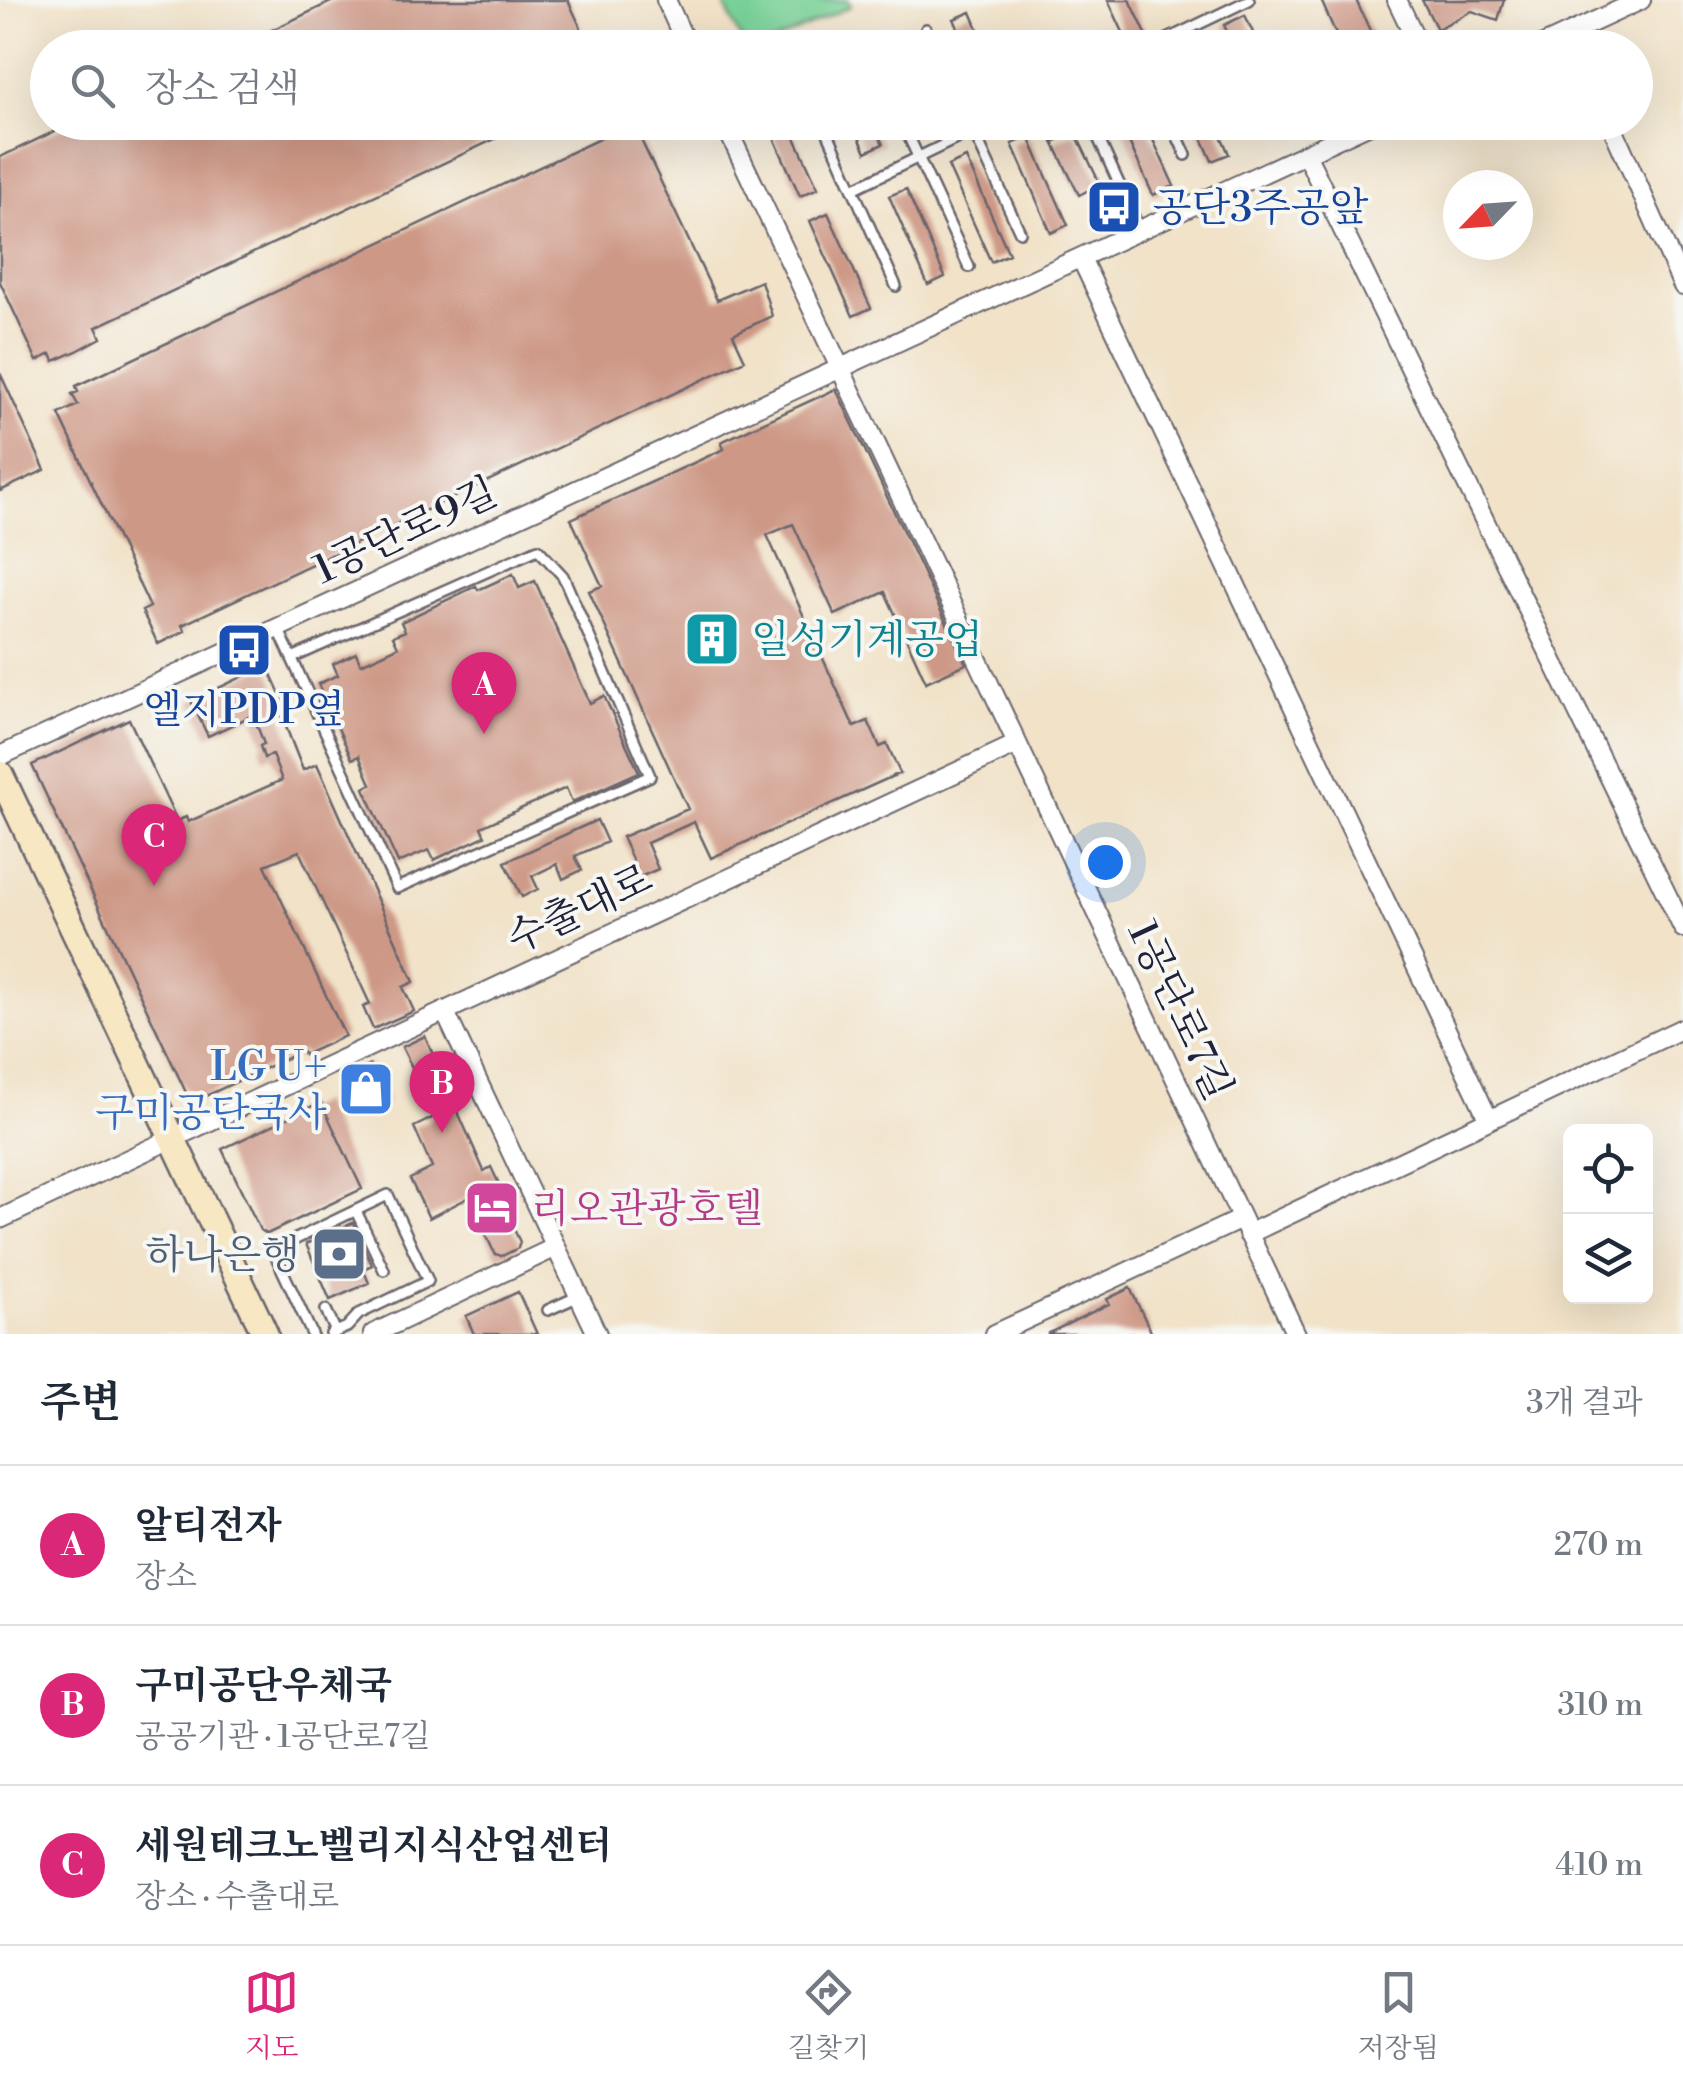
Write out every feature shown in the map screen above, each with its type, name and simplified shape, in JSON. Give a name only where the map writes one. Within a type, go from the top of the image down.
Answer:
[{"type":"main road","points":[[0,774],[248,1334]]},
{"type":"main road","points":[[0,810],[265,1334]]},
{"type":"street","points":[[666,0],[680,30]]},
{"type":"street","points":[[1397,0],[1411,30]]},
{"type":"street","points":[[1588,30],[1628,3]]},
{"type":"street","points":[[732,140],[840,368]]},
{"type":"street","name":"1공단로9길","points":[[0,756],[1336,140]]},
{"type":"street","points":[[1618,140],[1683,286]]},
{"type":"street","points":[[1306,154],[1683,928]]},
{"type":"street","points":[[1081,258],[1489,1120]]},
{"type":"street","name":"1공단로7길","points":[[840,368],[1296,1334]]},
{"type":"street","name":"수출대로","points":[[0,1218],[1017,744]]},
{"type":"street","points":[[445,1012],[595,1333]]},
{"type":"street","points":[[995,1334],[1489,1120],[1683,1028]]},
{"type":"street","points":[[381,1332],[556,1247]]},
{"type":"lane","points":[[1186,30],[1249,0]]},
{"type":"lane","points":[[832,140],[896,286]]},
{"type":"lane","points":[[910,140],[969,268]]},
{"type":"lane","points":[[852,188],[948,140]]},
{"type":"lane","points":[[977,140],[1020,232]]},
{"type":"lane","points":[[1099,140],[1140,230]]},
{"type":"lane","points":[[1179,140],[1186,155]]},
{"type":"lane","points":[[278,628],[397,888],[650,776],[563,576],[538,549],[292,658]]},
{"type":"lane","points":[[312,1334],[273,1250],[388,1196],[428,1281],[359,1314],[348,1327],[334,1333],[326,1310]]},
{"type":"lane","points":[[356,1211],[384,1270]]},
{"type":"lane","points":[[548,1310],[579,1296]]},
{"type":"green space","points":[[722,0],[848,0],[851,6],[800,30],[736,30]]},
{"type":"building","points":[[335,0],[568,0],[582,30],[272,30]]},
{"type":"building","points":[[1108,0],[1130,0],[1144,30],[1122,30]]},
{"type":"building","points":[[1321,0],[1356,0],[1370,30],[1334,30]]},
{"type":"building","points":[[1422,0],[1504,0],[1498,20],[1472,11],[1437,29]]},
{"type":"building","points":[[971,12],[978,30],[959,30],[954,19]]},
{"type":"building","points":[[1245,15],[1252,30],[1226,30],[1224,25]]},
{"type":"building","points":[[36,140],[493,140],[96,327],[101,338],[54,361],[51,354],[37,361],[0,282],[0,157]]},
{"type":"building","points":[[597,140],[641,140],[717,300],[761,281],[772,316],[733,334],[745,360],[182,625],[185,631],[158,644],[142,611],[150,607],[59,414],[78,405],[72,394],[78,392],[76,386]]},
{"type":"building","points":[[775,140],[796,140],[818,188],[800,196]]},
{"type":"building","points":[[860,140],[881,140],[883,144],[866,152]]},
{"type":"building","points":[[1030,140],[1068,225],[1051,233],[1012,144]]},
{"type":"building","points":[[1079,140],[1100,184],[1079,195],[1053,142]]},
{"type":"building","points":[[1128,140],[1153,140],[1174,186],[1153,195]]},
{"type":"building","points":[[1203,140],[1223,140],[1229,154],[1212,161]]},
{"type":"building","points":[[966,158],[1009,254],[991,262],[948,166]]},
{"type":"building","points":[[906,189],[945,277],[928,285],[889,196]]},
{"type":"building","points":[[828,213],[871,308],[853,316],[810,221]]},
{"type":"building","points":[[0,373],[45,470],[0,491]]},
{"type":"building","name":"일성기계공업","points":[[836,389],[966,664],[926,682],[885,592],[835,615],[793,524],[767,535],[854,727],[868,721],[880,747],[887,744],[900,773],[711,858],[694,822],[647,843],[658,869],[640,877],[622,837],[688,809],[589,591],[602,586],[571,519],[724,449],[721,442]]},
{"type":"building","points":[[513,574],[519,588],[535,581],[590,703],[604,696],[639,772],[572,802],[566,788],[481,827],[485,836],[434,860],[429,850],[398,863],[364,788],[371,784],[359,756],[352,759],[318,684],[338,675],[333,664],[356,653],[361,664],[398,647],[393,636],[405,631],[401,622],[476,586],[478,590]]},
{"type":"building","points":[[267,665],[283,701],[277,704],[303,770],[317,764],[414,982],[403,987],[414,1011],[373,1029],[363,1007],[370,1004],[299,851],[265,865],[345,1036],[304,1055],[302,1051],[191,1103],[32,765],[129,719],[177,821],[186,817],[188,822],[282,780],[272,755],[264,758],[260,746],[264,744],[253,715],[208,736],[191,701]]},
{"type":"building","points":[[597,820],[607,842],[575,856],[582,870],[563,879],[557,864],[532,876],[538,889],[522,897],[505,862]]},
{"type":"building","points":[[425,1036],[443,1077],[438,1083],[449,1106],[454,1103],[484,1171],[491,1167],[515,1218],[510,1221],[520,1242],[518,1248],[502,1256],[495,1254],[468,1198],[429,1218],[410,1179],[432,1168],[414,1127],[436,1116],[402,1047]]},
{"type":"building","name":"LG U+ 구미공단국사","points":[[370,1065],[387,1101],[362,1113],[345,1077]]},
{"type":"building","points":[[321,1102],[362,1189],[267,1234],[260,1230],[222,1149]]},
{"type":"building","name":"하나은행","points":[[353,1223],[372,1265],[363,1269],[369,1283],[330,1300],[306,1244]]},
{"type":"building","points":[[1130,1288],[1152,1334],[1047,1334],[1109,1304],[1107,1299]]},
{"type":"building","points":[[518,1292],[537,1334],[474,1334],[466,1316]]},
{"type":"place","name":"공단3주공앞","points":[[1114,207]]},
{"type":"place","name":"일성기계공업","points":[[712,639]]},
{"type":"place","name":"엘지PDP옆","points":[[244,650]]},
{"type":"place","name":"알티전자","points":[[484,734]]},
{"type":"place","name":"세원테크노벨리지식산업센터","points":[[154,886]]},
{"type":"place","name":"LG U+ 구미공단국사","points":[[366,1089]]},
{"type":"place","name":"구미공단우체국","points":[[442,1133]]},
{"type":"place","name":"리오관광호텔","points":[[492,1208]]},
{"type":"place","name":"하나은행","points":[[339,1254]]}]
